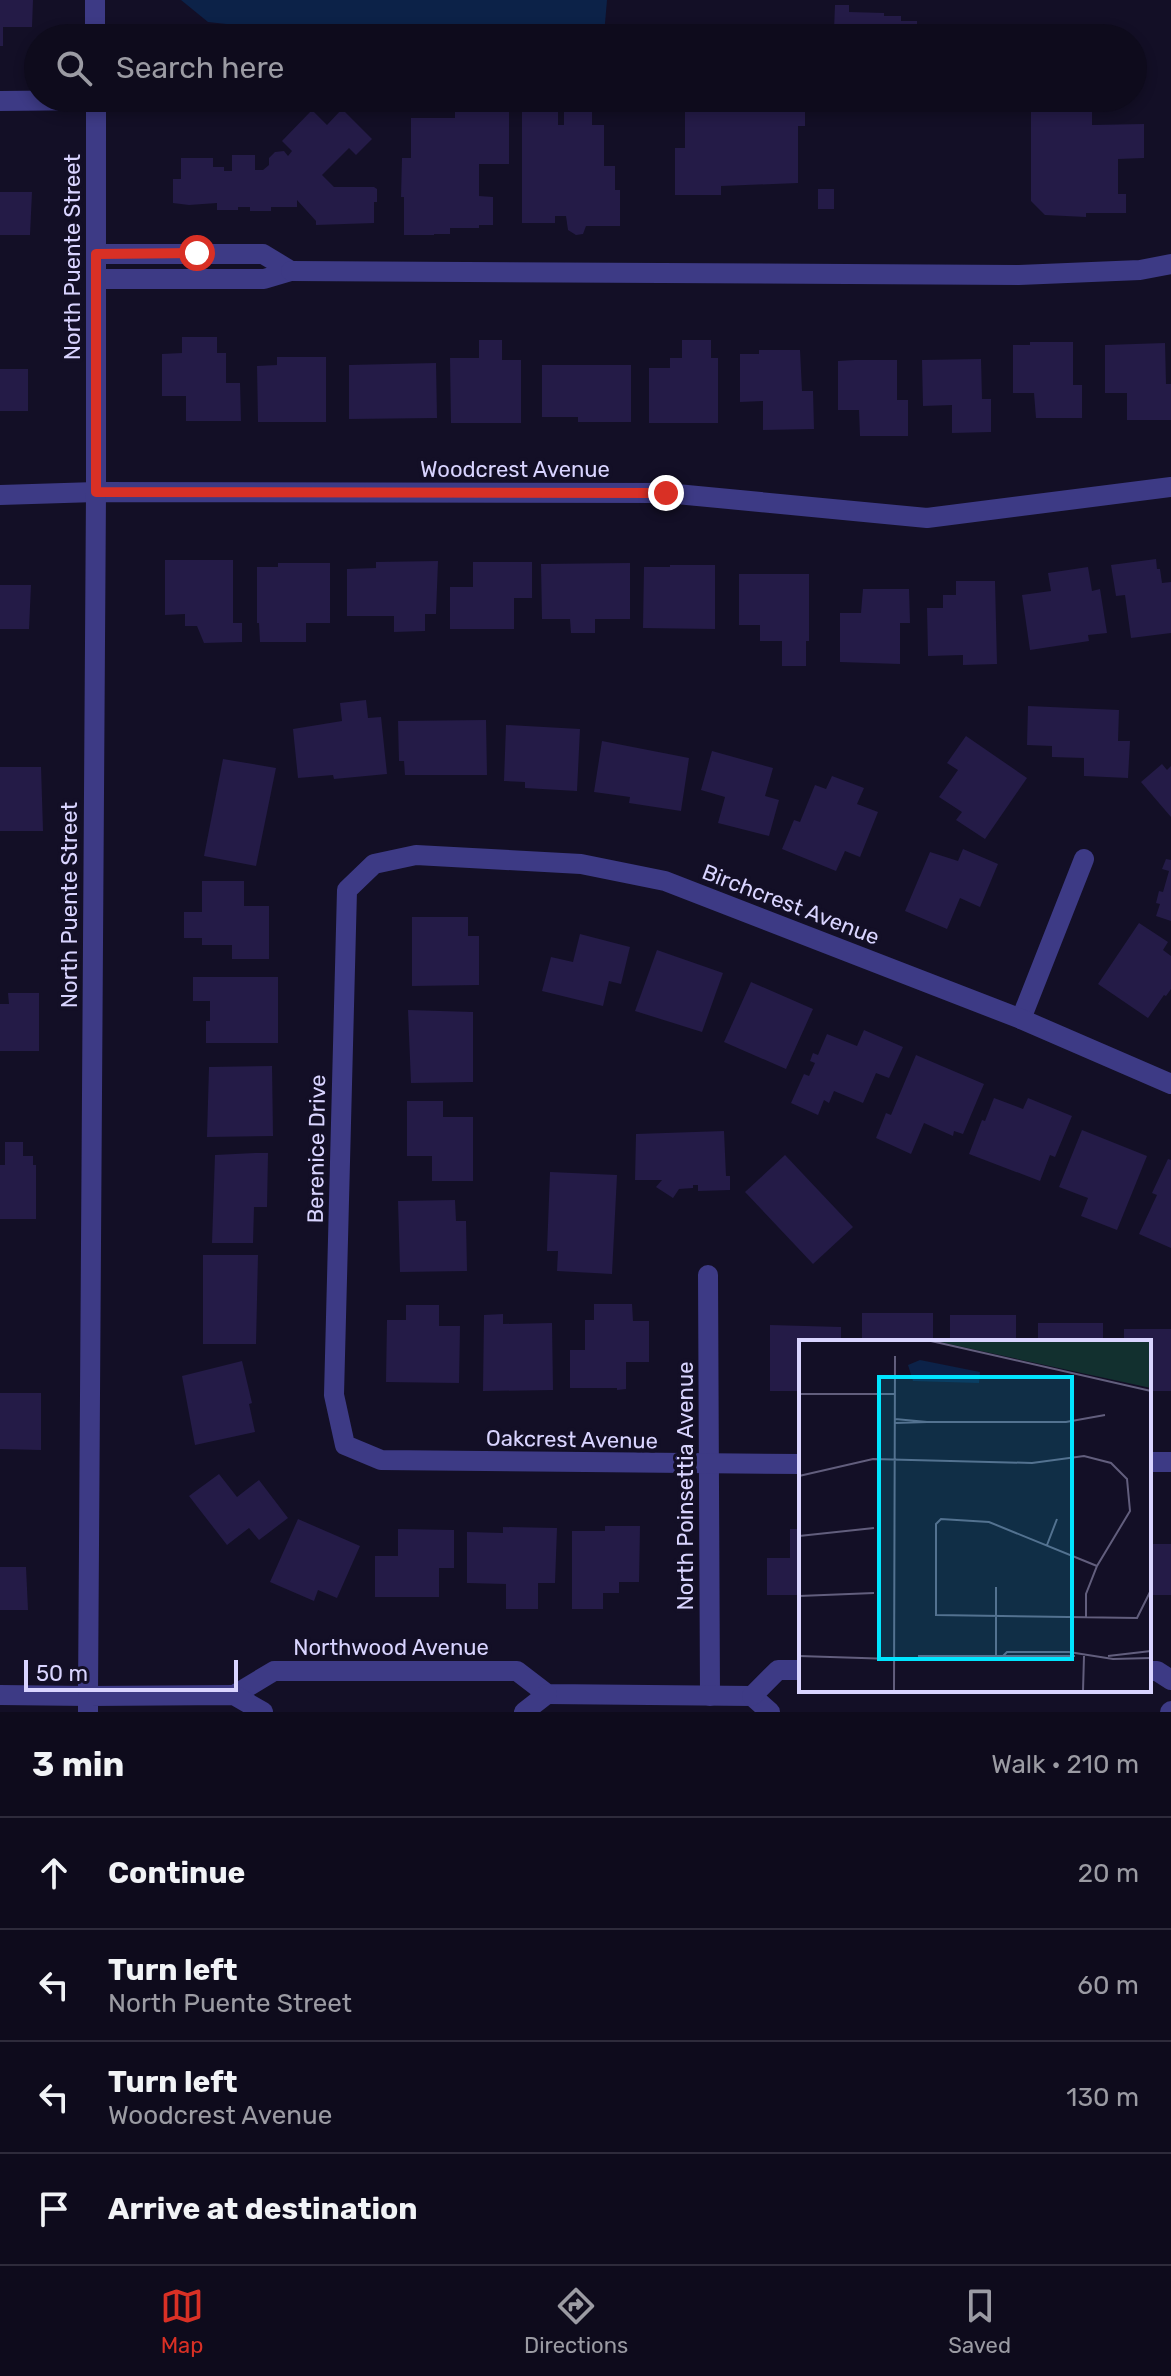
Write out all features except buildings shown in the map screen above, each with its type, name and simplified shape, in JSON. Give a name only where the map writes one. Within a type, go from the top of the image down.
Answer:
[{"type":"street","points":[[95,0],[95,24]]},
{"type":"street","points":[[0,101],[24,100]]},
{"type":"street","name":"North Puente Street","points":[[88,1704],[96,112]]},
{"type":"street","points":[[96,254],[263,254],[291,271]]},
{"type":"street","points":[[96,279],[264,279],[291,271],[1019,275],[1140,270],[1171,264]]},
{"type":"street","name":"Woodcrest Avenue","points":[[0,495],[96,492],[666,493],[927,518],[1171,487]]},
{"type":"street","name":"Birchcrest Avenue","points":[[374,864],[416,855],[581,864],[665,881],[1021,1019],[1171,1084]]},
{"type":"street","points":[[1021,1019],[1084,859]]},
{"type":"street","name":"Berenice Drive","points":[[345,1445],[334,1395],[347,890],[374,864]]},
{"type":"street","name":"North Poinsettia Avenue","points":[[708,1275],[710,1696]]},
{"type":"street","name":"Oakcrest Avenue","points":[[345,1445],[381,1460],[799,1464]]},
{"type":"street","points":[[752,1696],[778,1670],[799,1670]]},
{"type":"street","name":"Northwood Avenue","points":[[234,1695],[274,1671],[517,1671],[547,1694]]},
{"type":"street","points":[[1151,1671],[1157,1671],[1171,1680]]},
{"type":"street","points":[[524,1712],[547,1694],[752,1696],[770,1712]]},
{"type":"street","points":[[0,1695],[88,1704],[234,1695],[263,1712]]},
{"type":"water","points":[[181,0],[607,0],[605,24],[208,22]]},
{"type":"route","points":[[197,253],[96,254],[96,492],[666,493]]}]
